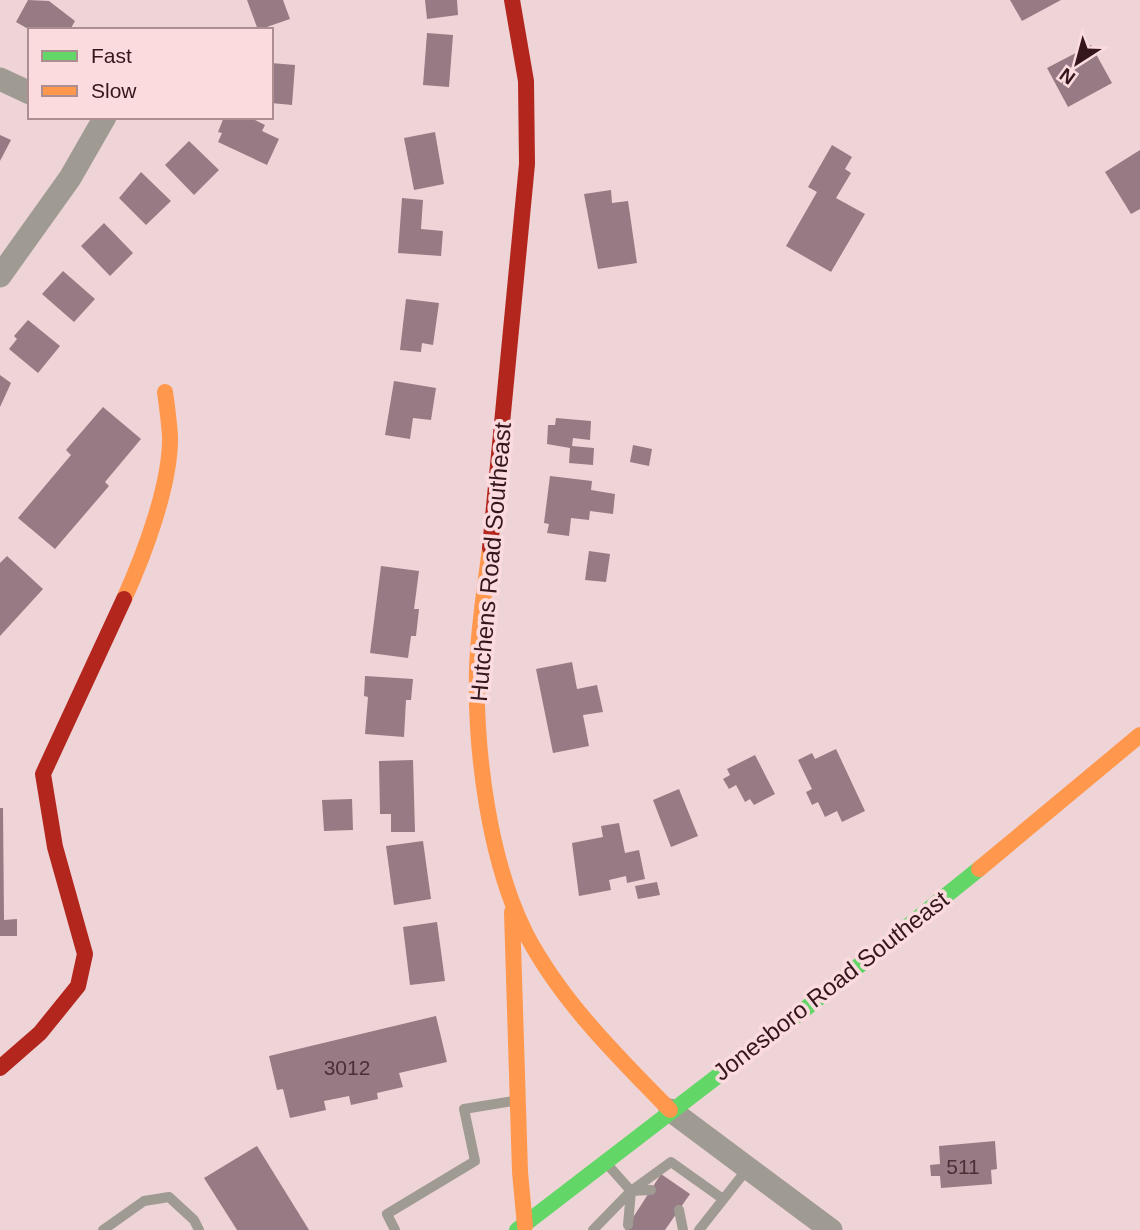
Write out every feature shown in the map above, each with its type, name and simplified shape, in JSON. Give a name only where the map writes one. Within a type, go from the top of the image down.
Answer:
[{"type":"street","name":"Hutchens Road Southeast","points":[[512,0],[521,30],[526,114],[524,208],[477,668],[478,734],[488,814],[511,897],[531,942],[584,1016],[670,1110]]},
{"type":"street","points":[[0,79],[28,92]]},
{"type":"street","points":[[0,276],[70,178],[104,119]]},
{"type":"street","points":[[0,1068],[40,1033],[78,986],[85,954],[55,847],[43,774],[142,559],[161,493],[170,438],[165,392]]},
{"type":"street","name":"Jonesboro Road Southeast","points":[[521,1228],[670,1110],[805,1009],[1068,798],[1140,735]]},
{"type":"street","points":[[511,897],[521,1228]]},
{"type":"street","points":[[670,1110],[831,1230]]},
{"type":"lane","points":[[395,1230],[387,1214],[475,1161],[464,1109],[517,1100]]},
{"type":"lane","points":[[605,1162],[631,1191],[628,1225]]},
{"type":"lane","points":[[593,1230],[631,1191],[671,1162],[723,1199]]},
{"type":"lane","points":[[699,1230],[748,1168]]},
{"type":"lane","points":[[631,1191],[651,1190]]},
{"type":"lane","points":[[103,1230],[144,1201],[169,1197],[194,1220],[199,1230]]},
{"type":"lane","points":[[679,1210],[683,1230]]},
{"type":"building","points":[[28,0],[49,1],[75,21],[71,28],[28,29],[16,22]]},
{"type":"building","points":[[247,0],[283,0],[290,19],[257,28]]},
{"type":"building","points":[[425,0],[457,0],[458,15],[427,19]]},
{"type":"building","points":[[1010,0],[1061,0],[1022,21]]},
{"type":"building","points":[[427,33],[453,35],[449,87],[423,85]]},
{"type":"building","points":[[1091,45],[1112,83],[1068,107],[1047,68]]},
{"type":"building","points":[[273,63],[295,65],[292,105],[273,103]]},
{"type":"building","points":[[223,119],[253,119],[265,125],[262,131],[279,139],[267,165],[218,142],[222,133],[218,132]]},
{"type":"building","points":[[435,132],[444,184],[414,190],[404,138]]},
{"type":"building","points":[[0,135],[11,140],[0,161]]},
{"type":"building","points":[[189,141],[219,170],[194,195],[165,165]]},
{"type":"building","points":[[832,145],[852,157],[845,169],[851,173],[836,198],[865,214],[831,272],[786,246],[817,192],[808,187]]},
{"type":"building","points":[[1140,150],[1140,209],[1131,214],[1105,172]]},
{"type":"building","points":[[141,172],[171,201],[146,225],[119,198]]},
{"type":"building","points":[[611,190],[612,203],[628,201],[637,263],[598,269],[584,194]]},
{"type":"building","points":[[402,198],[423,200],[421,229],[443,231],[441,256],[398,253]]},
{"type":"building","points":[[104,223],[133,253],[110,276],[81,246]]},
{"type":"building","points":[[63,271],[95,299],[74,322],[42,294]]},
{"type":"building","points":[[406,299],[439,303],[433,345],[422,343],[421,352],[400,350]]},
{"type":"building","points":[[28,320],[60,346],[38,373],[9,349],[17,339],[14,336]]},
{"type":"building","points":[[0,375],[11,383],[0,407]]},
{"type":"building","points":[[394,381],[436,388],[431,420],[413,418],[410,439],[385,435]]},
{"type":"building","points":[[103,407],[141,439],[105,482],[109,486],[55,549],[18,518],[71,455],[66,450]]},
{"type":"building","points":[[556,418],[591,421],[590,440],[573,438],[572,446],[594,448],[593,465],[569,463],[570,448],[547,444],[548,425],[555,425]]},
{"type":"building","points":[[633,445],[652,449],[649,466],[630,462]]},
{"type":"building","points":[[550,476],[592,481],[591,490],[615,494],[613,514],[590,511],[589,520],[571,518],[569,536],[547,533],[549,524],[544,523]]},
{"type":"building","points":[[589,551],[610,554],[606,582],[585,580]]},
{"type":"building","points":[[7,556],[43,589],[0,636],[0,563]]},
{"type":"building","points":[[381,566],[419,571],[414,609],[419,609],[416,636],[411,636],[408,658],[370,653]]},
{"type":"building","points":[[572,662],[577,689],[597,685],[603,712],[583,715],[589,746],[553,753],[536,669]]},
{"type":"building","points":[[365,676],[413,679],[411,700],[406,700],[404,737],[365,734],[368,697],[364,696]]},
{"type":"building","points":[[836,749],[865,811],[842,822],[837,811],[825,817],[818,802],[812,805],[806,792],[812,789],[798,760],[812,753],[815,759]]},
{"type":"building","points":[[755,755],[775,794],[754,805],[750,799],[745,802],[736,785],[729,789],[723,779],[730,775],[727,769]]},
{"type":"building","points":[[413,760],[415,832],[391,832],[391,814],[380,814],[379,761]]},
{"type":"building","points":[[679,789],[698,836],[671,847],[653,800]]},
{"type":"building","points":[[352,799],[353,830],[324,831],[322,800]]},
{"type":"building","points":[[0,808],[3,808],[4,920],[17,919],[17,936],[0,936]]},
{"type":"building","points":[[619,823],[625,853],[639,850],[645,879],[627,883],[626,876],[609,880],[611,890],[579,896],[572,843],[603,837],[601,826]]},
{"type":"building","points":[[423,841],[431,899],[394,905],[386,846]]},
{"type":"building","points":[[657,882],[660,895],[638,899],[635,886]]},
{"type":"building","points":[[437,922],[445,981],[410,985],[403,927]]},
{"type":"building","points":[[436,1016],[447,1062],[399,1073],[403,1087],[377,1093],[378,1099],[351,1105],[349,1096],[324,1101],[326,1110],[290,1118],[283,1089],[277,1090],[269,1056]]},
{"type":"building","points":[[995,1141],[997,1169],[991,1170],[992,1184],[941,1188],[940,1176],[931,1176],[930,1165],[940,1164],[939,1146]]},
{"type":"building","points":[[257,1146],[309,1230],[237,1230],[204,1178]]},
{"type":"building","points":[[661,1174],[690,1194],[665,1230],[625,1230]]},
{"type":"traffic: fast","points":[[517,1230],[805,1009],[979,869]]},
{"type":"traffic: slow","points":[[124,599],[148,541],[166,476],[170,436],[165,392]]},
{"type":"traffic: slow","points":[[490,548],[479,639],[477,702],[487,805],[502,873],[526,934],[556,982],[630,1070],[670,1110]]},
{"type":"traffic: slow","points":[[979,869],[1140,735]]},
{"type":"traffic: slow","points":[[512,912],[520,1172],[525,1226]]},
{"type":"traffic: jam","points":[[490,548],[527,164],[526,81],[512,0]]},
{"type":"traffic: jam","points":[[0,1068],[40,1033],[78,986],[85,954],[55,847],[43,774],[124,599]]}]
